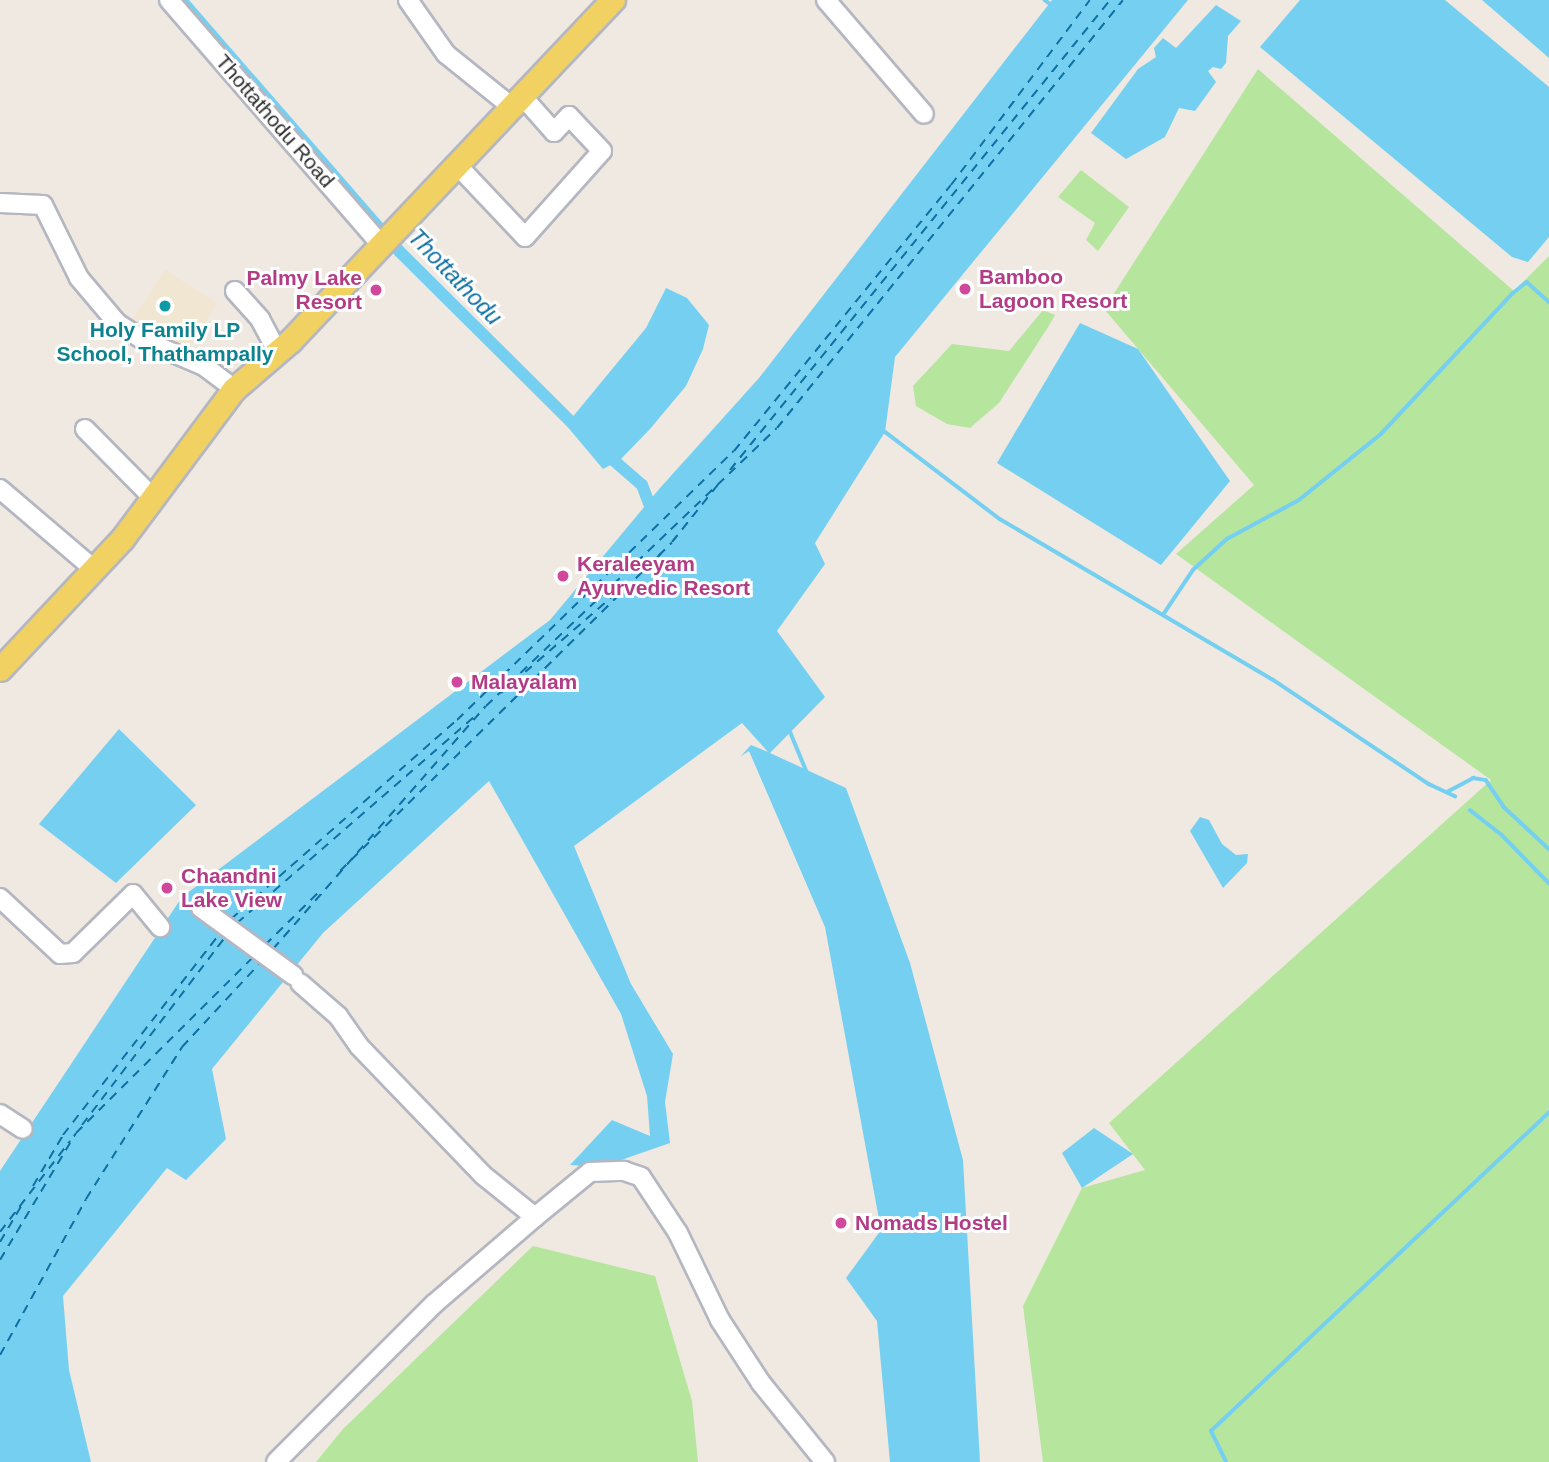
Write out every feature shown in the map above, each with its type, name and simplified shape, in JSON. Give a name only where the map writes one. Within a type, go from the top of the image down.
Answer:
[{"type":"main road","points":[[0,669],[94,570],[234,390],[278,353],[611,1]]},
{"type":"street","name":"Thottathodu Road","points":[[169,0],[384,239]]},
{"type":"street","points":[[408,0],[446,54],[517,101],[554,132],[569,116],[602,151],[525,237],[457,165]]},
{"type":"street","points":[[826,0],[924,114]]},
{"type":"street","points":[[0,203],[43,205],[79,278],[117,323],[145,341],[204,366],[234,390]]},
{"type":"street","points":[[235,291],[260,319],[278,353]]},
{"type":"street","points":[[85,429],[152,498]]},
{"type":"street","points":[[0,489],[94,570]]},
{"type":"street","points":[[0,898],[60,954],[74,953],[133,894],[160,927]]},
{"type":"street","points":[[201,908],[297,979],[338,1016],[405,1097],[483,1175],[535,1217]]},
{"type":"street","points":[[0,1114],[23,1129]]},
{"type":"street","points":[[276,1462],[434,1304],[535,1217],[590,1172],[624,1171],[641,1177],[678,1233],[720,1320],[761,1383],[825,1462]]},
{"type":"shaded area","points":[[165,270],[217,304],[181,359],[129,325]]},
{"type":"green space","points":[[1258,69],[1514,291],[1549,256],[1549,1462],[1043,1462],[1023,1306],[1082,1188],[1145,1170],[1109,1123],[1491,780],[1176,554],[1254,485],[1104,309]]},
{"type":"green space","points":[[1081,170],[1129,207],[1098,251],[1086,240],[1095,223],[1058,197]]},
{"type":"green space","points":[[1043,310],[1055,315],[1050,324],[999,403],[970,428],[947,424],[916,406],[913,386],[952,344],[1009,351]]},
{"type":"green space","points":[[533,1246],[655,1276],[692,1401],[698,1462],[316,1462],[343,1429]]},
{"type":"water","points":[[1052,0],[1188,0],[895,357],[885,432],[815,543],[825,564],[777,631],[825,697],[770,753],[846,788],[910,963],[963,1160],[980,1462],[890,1462],[877,1321],[846,1278],[881,1230],[825,927],[749,751],[741,756],[751,745],[768,752],[742,723],[574,846],[631,984],[673,1054],[665,1102],[670,1143],[601,1167],[570,1165],[612,1120],[650,1136],[647,1096],[621,1014],[489,781],[323,933],[212,1069],[226,1139],[186,1180],[167,1168],[63,1296],[69,1370],[91,1462],[0,1462],[0,1171],[182,897],[550,620],[660,488],[759,378]]},
{"type":"water","points":[[1300,0],[1445,0],[1549,87],[1549,237],[1528,262],[1512,257],[1260,47]]},
{"type":"water","points":[[1482,0],[1549,0],[1549,58]]},
{"type":"water","points":[[1216,5],[1241,21],[1228,36],[1226,63],[1221,69],[1213,67],[1208,71],[1216,82],[1195,111],[1179,108],[1165,137],[1126,159],[1091,133],[1138,69],[1156,57],[1154,48],[1163,38],[1176,48]]},
{"type":"water","points":[[666,288],[687,298],[709,325],[703,349],[686,386],[620,460],[603,469],[566,425],[646,328]]},
{"type":"water","points":[[1080,323],[1138,349],[1230,481],[1161,565],[997,463]]},
{"type":"water","points":[[119,729],[196,805],[116,883],[39,824]]},
{"type":"water","points":[[1200,817],[1209,820],[1222,844],[1236,855],[1248,854],[1247,863],[1223,888],[1190,831]]},
{"type":"water","points":[[1094,1128],[1133,1154],[1082,1188],[1062,1153]]},
{"type":"waterway","name":"Thottathodu","points":[[181,0],[399,251],[580,431]]},
{"type":"waterway","points":[[1045,0],[1049,3]]},
{"type":"waterway","points":[[1163,615],[1193,570],[1227,539],[1299,500],[1381,434],[1512,294],[1527,282],[1549,302]]},
{"type":"waterway","points":[[884,431],[1000,519],[1272,679],[1429,784],[1455,796]]},
{"type":"waterway","name":"Thottathodu","points":[[604,452],[642,485],[654,516]]},
{"type":"waterway","points":[[790,731],[807,772]]},
{"type":"waterway","points":[[1447,792],[1473,778],[1486,780],[1504,807],[1549,849]]},
{"type":"waterway","points":[[1470,810],[1501,834],[1549,883]]},
{"type":"waterway","points":[[1226,1462],[1211,1431],[1549,1113]]},
{"type":"ferry route","points":[[231,919],[457,720],[734,451],[951,185],[1090,0]]},
{"type":"ferry route","points":[[730,470],[1110,0]]},
{"type":"ferry route","points":[[273,949],[486,706],[777,428],[1123,0]]},
{"type":"ferry route","points":[[340,871],[672,542],[720,482]]},
{"type":"ferry route","points":[[655,560],[665,549]]},
{"type":"ferry route","points":[[501,693],[629,582]]},
{"type":"ferry route","points":[[237,923],[479,713]]},
{"type":"ferry route","points":[[265,945],[321,890]]},
{"type":"ferry route","points":[[33,1186],[63,1135],[221,932]]},
{"type":"ferry route","points":[[82,1125],[227,935]]},
{"type":"ferry route","points":[[0,1260],[76,1133],[254,956]]},
{"type":"ferry route","points":[[0,1355],[86,1199],[182,1047],[262,961]]},
{"type":"ferry route","points":[[0,1232],[70,1141]]},
{"type":"ferry route","points":[[0,1242],[23,1203]]},
{"type":"place","name":"Bamboo Lagoon Resort","points":[[965,289]]},
{"type":"place","name":"Palmy Lake Resort","points":[[376,290]]},
{"type":"place","name":"Holy Family LP School, Thathampally","points":[[165,306]]},
{"type":"place","name":"Keraleeyam Ayurvedic Resort","points":[[563,576]]},
{"type":"place","name":"Malayalam","points":[[457,682]]},
{"type":"place","name":"Chaandni Lake View","points":[[167,888]]},
{"type":"place","name":"Nomads Hostel","points":[[841,1223]]}]
